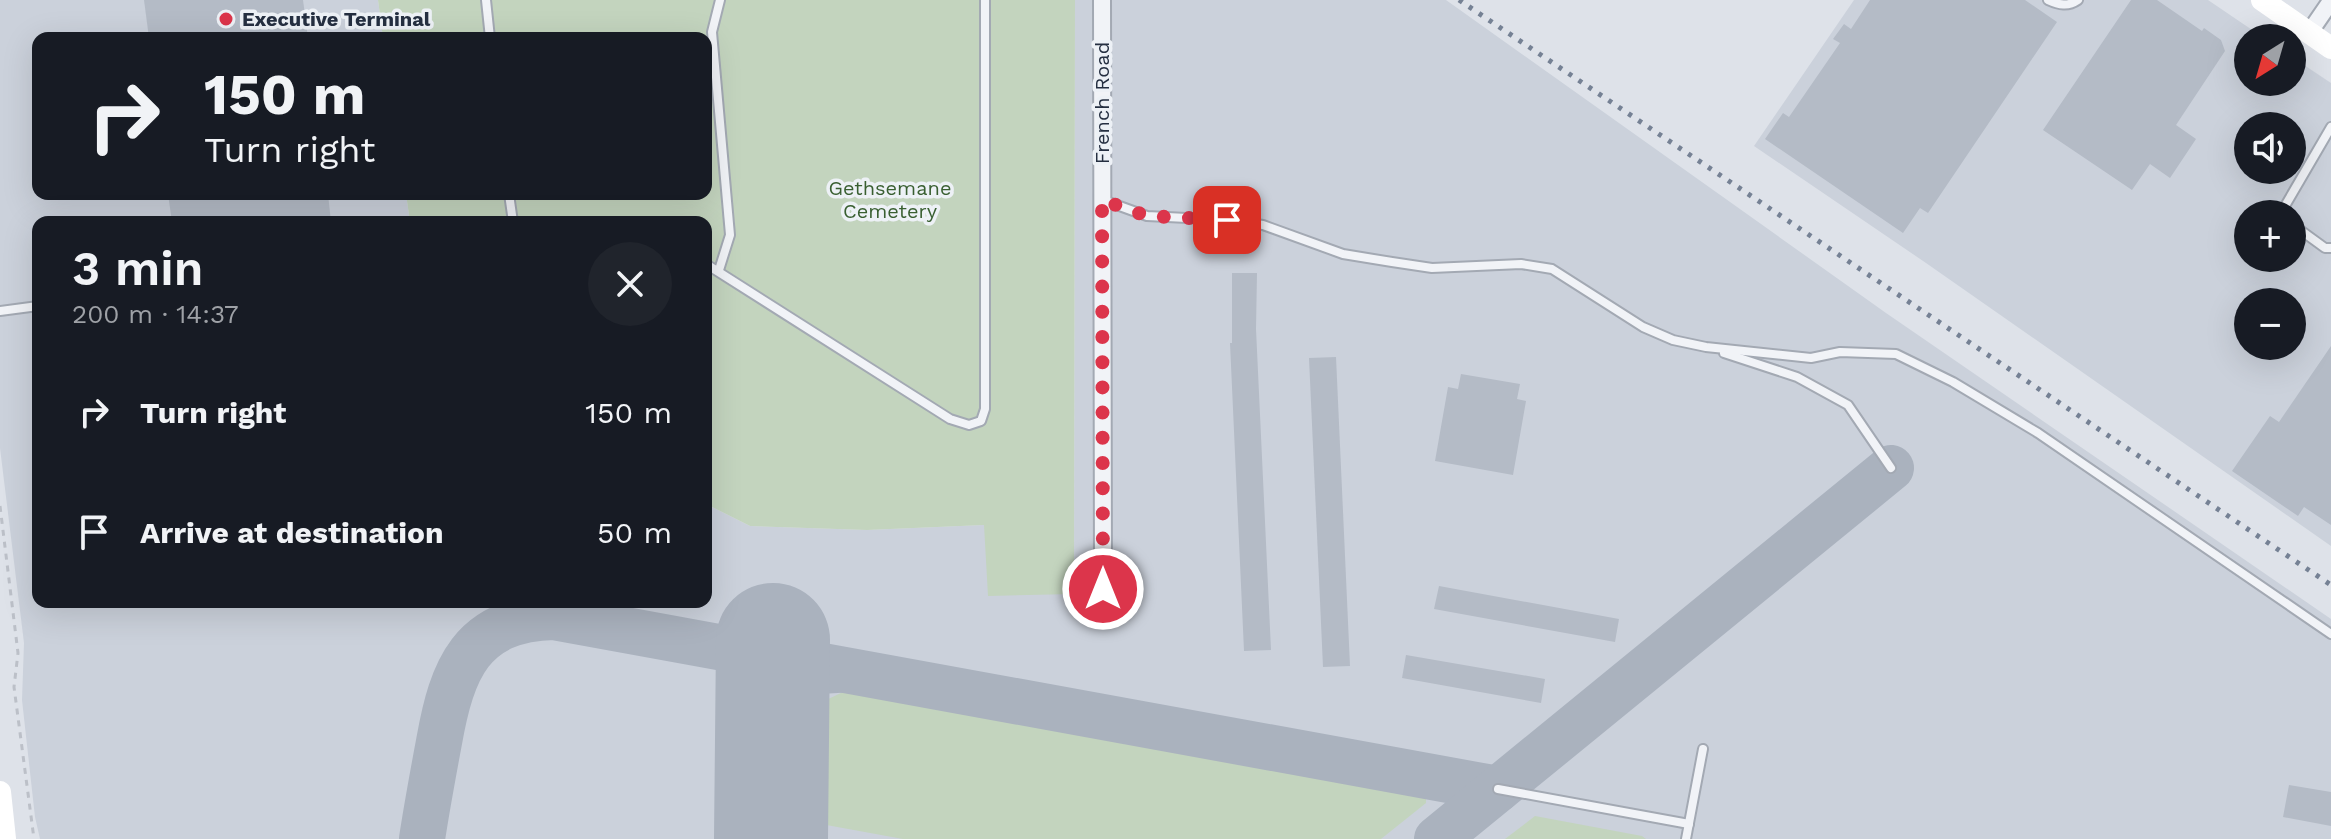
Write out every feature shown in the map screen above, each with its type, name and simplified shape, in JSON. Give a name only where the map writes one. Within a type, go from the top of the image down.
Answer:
[{"type":"street","name":"French Road","points":[[1102,0],[1103,589]]},
{"type":"street","points":[[2262,0],[2331,48]]},
{"type":"street","points":[[2309,33],[2331,1]]},
{"type":"street","points":[[0,792],[5,839]]},
{"type":"lane","points":[[486,0],[489,32]]},
{"type":"lane","points":[[710,32],[720,0]]},
{"type":"lane","points":[[712,267],[950,419],[969,425],[981,421],[985,409],[985,0]]},
{"type":"lane","points":[[2048,0],[2060,5],[2078,0]]},
{"type":"lane","points":[[712,64],[730,235],[719,270]]},
{"type":"lane","points":[[2288,200],[2331,127]]},
{"type":"lane","points":[[1102,200],[1147,216],[1263,225],[1343,254],[1392,262],[1432,268],[1521,264],[1552,269],[1643,327],[1673,340],[1706,347],[1811,358],[1840,352],[1896,354],[1922,365],[2038,433],[2331,634]]},
{"type":"lane","points":[[2306,234],[2325,248],[2331,248]]},
{"type":"lane","points":[[0,311],[32,307]]},
{"type":"lane","points":[[1706,347],[1797,377],[1848,405],[1891,468]]},
{"type":"lane","points":[[1686,839],[1703,749]]},
{"type":"lane","points":[[1498,789],[1689,824]]},
{"type":"path","points":[[0,506],[18,653],[14,687],[34,839]]},
{"type":"shaded area","points":[[0,0],[378,0],[382,32],[32,32],[32,200],[407,200],[409,216],[32,216],[32,608],[712,608],[712,507],[750,526],[867,530],[984,525],[1074,594],[1075,0],[1446,0],[1886,313],[2331,619],[2331,839],[40,839],[22,700],[24,643],[0,448]]},
{"type":"shaded area","points":[[1854,0],[2208,0],[2243,24],[2234,24],[2234,96],[2306,96],[2306,66],[2331,83],[2331,546],[1754,146]]},
{"type":"green space","name":"Gethsemane Cemetery","points":[[378,0],[1075,0],[1074,594],[988,596],[984,525],[867,530],[750,526],[712,507],[712,216],[409,216],[407,200],[712,200],[712,32],[382,32]]},
{"type":"green space","points":[[843,692],[1426,797],[1426,803],[1381,839],[903,839],[810,822],[812,720],[822,702]]},
{"type":"green space","points":[[1535,816],[1642,836],[1646,839],[1505,839]]},
{"type":"building","name":"Executive Terminal","points":[[144,0],[303,0],[307,32],[148,32]]},
{"type":"building","points":[[1870,0],[2025,0],[2057,22],[1928,213],[1920,208],[1903,233],[1765,139],[1783,113],[1789,117],[1840,43],[1833,39],[1844,24],[1851,29]]},
{"type":"building","points":[[2131,0],[2157,0],[2202,31],[2204,28],[2221,40],[2225,51],[2176,125],[2196,139],[2170,178],[2150,164],[2132,190],[2043,130]]},
{"type":"building","points":[[169,200],[329,200],[330,216],[171,216]]},
{"type":"building","points":[[1232,273],[1257,273],[1256,329],[1271,650],[1244,651],[1230,343]]},
{"type":"building","points":[[2331,346],[2331,525],[2304,507],[2298,516],[2232,471],[2270,416],[2279,422]]},
{"type":"building","points":[[1336,357],[1350,666],[1323,667],[1309,358]]},
{"type":"building","points":[[1461,374],[1520,384],[1517,399],[1526,401],[1513,475],[1435,461],[1448,387],[1458,389]]},
{"type":"building","points":[[1439,586],[1619,619],[1615,642],[1434,609]]},
{"type":"building","points":[[1406,655],[1545,679],[1541,703],[1402,678]]},
{"type":"building","points":[[2289,785],[2331,792],[2331,826],[2283,817]]},
{"type":"taxiway","points":[[1437,839],[1891,468]]},
{"type":"taxiway","points":[[422,839],[444,716],[459,671],[470,653],[485,638],[503,627],[526,620],[554,617],[1498,789]]},
{"type":"taxiway","points":[[772,708],[784,690],[798,679],[816,672],[837,670]]},
{"type":"runway","points":[[771,839],[773,640]]},
{"type":"railway","points":[[1459,0],[2331,585]]},
{"type":"place","name":"Executive Terminal","points":[[226,19]]},
{"type":"route","points":[[1103,589],[1102,200],[1147,216],[1227,220]]}]
